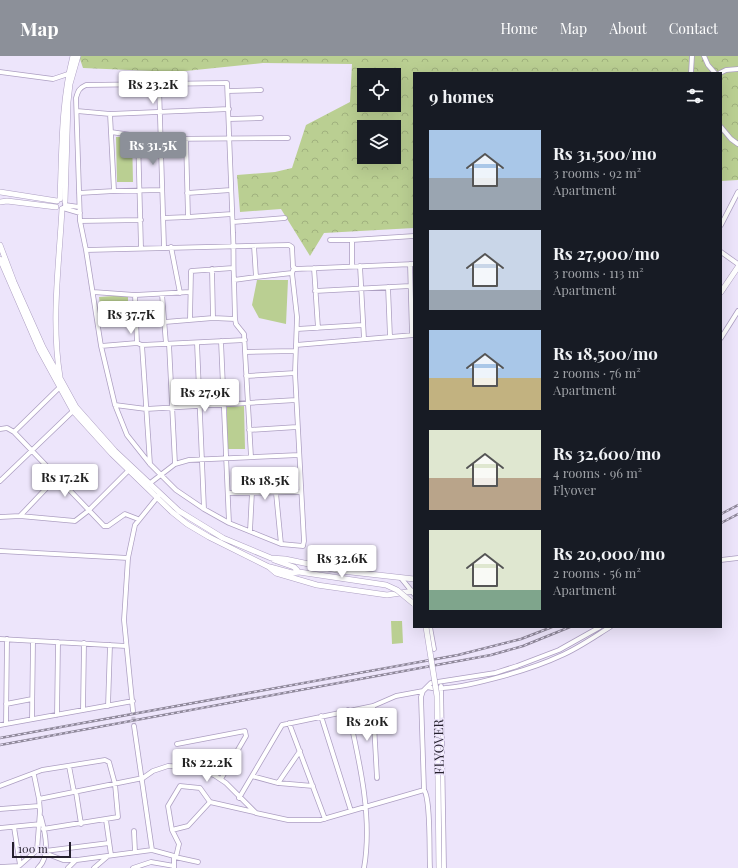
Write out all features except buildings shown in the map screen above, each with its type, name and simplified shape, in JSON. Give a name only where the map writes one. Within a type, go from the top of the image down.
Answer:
[{"type":"main road","points":[[60,385],[56,325],[63,105],[68,74],[73,56]]},
{"type":"main road","points":[[61,204],[70,84],[78,56]]},
{"type":"main road","points":[[0,192],[61,204]]},
{"type":"main road","points":[[0,202],[7,201],[61,204]]},
{"type":"main road","points":[[0,245],[23,301],[73,411],[128,471],[148,485]]},
{"type":"main road","points":[[0,259],[39,349],[60,385],[76,407],[115,451],[187,524],[269,567],[276,573],[317,586],[387,595],[413,592]]},
{"type":"main road","points":[[722,290],[738,266]]},
{"type":"main road","points":[[158,496],[223,538],[281,563],[294,567],[299,572]]},
{"type":"main road","points":[[271,558],[285,559],[342,571],[413,580]]},
{"type":"main road","points":[[269,567],[292,573],[299,572],[386,585],[397,590],[413,603]]},
{"type":"main road","name":"FLYOVER","points":[[426,628],[437,696],[439,868]]},
{"type":"street","points":[[691,72],[692,56]]},
{"type":"street","points":[[704,56],[714,72]]},
{"type":"street","points":[[722,72],[738,68]]},
{"type":"street","points":[[0,72],[53,79],[68,74]]},
{"type":"street","points":[[86,250],[234,245],[289,245],[292,247],[297,329],[295,351],[297,427],[304,544],[300,547],[281,544],[229,523],[204,510],[176,490],[150,464],[128,438],[115,405],[101,346],[80,221],[77,111],[78,91],[86,85],[159,85],[224,82],[228,86],[234,245],[233,268],[235,319],[236,324],[243,330],[245,340],[251,457]]},
{"type":"street","points":[[159,85],[164,247]]},
{"type":"street","points":[[228,91],[261,90]]},
{"type":"street","points":[[77,111],[110,114],[229,109]]},
{"type":"street","points":[[110,114],[114,192]]},
{"type":"street","points":[[229,119],[261,118]]},
{"type":"street","points":[[722,128],[738,144]]},
{"type":"street","points":[[111,132],[138,136],[186,139],[288,138]]},
{"type":"street","points":[[138,136],[141,248]]},
{"type":"street","points":[[186,139],[188,217]]},
{"type":"street","points":[[79,192],[162,190]]},
{"type":"street","points":[[187,193],[231,190]]},
{"type":"street","points":[[722,223],[738,192]]},
{"type":"street","points":[[61,204],[79,207]]},
{"type":"street","points":[[61,204],[80,213]]},
{"type":"street","points":[[163,218],[232,214]]},
{"type":"street","points":[[233,222],[285,218]]},
{"type":"street","points":[[80,221],[141,220]]},
{"type":"street","points":[[330,240],[413,236]]},
{"type":"street","points":[[352,240],[352,266]]},
{"type":"street","points":[[254,246],[256,277]]},
{"type":"street","points":[[171,247],[180,293]]},
{"type":"street","points":[[722,253],[738,266]]},
{"type":"street","points":[[234,280],[314,268],[412,264],[410,286],[413,335],[296,345]]},
{"type":"street","points":[[360,266],[362,325],[364,339]]},
{"type":"street","points":[[190,319],[191,271],[233,268]]},
{"type":"street","points":[[314,268],[318,328]]},
{"type":"street","points":[[212,269],[214,318]]},
{"type":"street","points":[[315,291],[410,286]]},
{"type":"street","points":[[388,287],[390,337]]},
{"type":"street","points":[[93,292],[135,295],[190,292]]},
{"type":"street","points":[[162,294],[168,344],[175,464]]},
{"type":"street","points":[[135,295],[137,343]]},
{"type":"street","points":[[722,336],[738,311]]},
{"type":"street","points":[[165,322],[190,319],[235,319]]},
{"type":"street","points":[[297,329],[362,325]]},
{"type":"street","points":[[101,346],[137,343],[142,345],[245,340]]},
{"type":"street","points":[[221,341],[223,403],[229,493],[229,523]]},
{"type":"street","points":[[197,343],[204,510]]},
{"type":"street","points":[[142,345],[150,464]]},
{"type":"street","points":[[245,352],[295,351]]},
{"type":"street","points":[[246,376],[295,373]]},
{"type":"street","points":[[14,432],[60,385]]},
{"type":"street","points":[[115,405],[146,409],[172,406],[296,400]]},
{"type":"street","points":[[0,481],[73,411]]},
{"type":"street","points":[[249,430],[297,427]]},
{"type":"street","points":[[0,429],[7,428],[14,432],[33,450],[88,511],[106,527],[125,514],[138,519]]},
{"type":"street","points":[[148,485],[175,464],[189,460],[203,458],[299,455]]},
{"type":"street","points":[[0,517],[20,516],[72,522],[79,520],[128,471]]},
{"type":"street","points":[[20,516],[57,477]]},
{"type":"street","points":[[250,531],[252,492]]},
{"type":"street","points":[[229,493],[301,492]]},
{"type":"street","points":[[276,493],[281,544]]},
{"type":"street","points":[[133,711],[126,646],[124,609],[128,558],[133,533],[138,519],[158,496]]},
{"type":"street","points":[[0,551],[128,558]]},
{"type":"street","points":[[722,560],[738,558]]},
{"type":"street","points":[[401,578],[413,592]]},
{"type":"street","points":[[430,628],[434,649]]},
{"type":"street","points":[[239,798],[279,728],[289,723],[373,706],[396,696],[423,691],[431,683],[495,673],[538,659],[559,650],[598,628]]},
{"type":"street","points":[[427,687],[442,687],[487,680],[525,670],[560,656],[608,628]]},
{"type":"street","points":[[0,639],[126,646]]},
{"type":"street","points":[[6,724],[7,639]]},
{"type":"street","points":[[32,719],[33,641]]},
{"type":"street","points":[[57,715],[58,642]]},
{"type":"street","points":[[83,710],[84,644]]},
{"type":"street","points":[[108,706],[110,645]]},
{"type":"street","points":[[441,682],[444,868]]},
{"type":"street","points":[[423,691],[421,704],[424,790],[427,794],[430,868]]},
{"type":"street","points":[[6,704],[32,699]]},
{"type":"street","points":[[0,725],[133,701]]},
{"type":"street","points":[[373,706],[377,778]]},
{"type":"street","points":[[348,710],[356,745],[365,807],[367,849],[364,868]]},
{"type":"street","points":[[321,716],[351,811]]},
{"type":"street","points":[[289,723],[325,818]]},
{"type":"street","points":[[134,726],[143,778],[152,850]]},
{"type":"street","points":[[177,744],[245,731],[246,736],[221,778]]},
{"type":"street","points":[[278,783],[300,751]]},
{"type":"street","points":[[39,799],[143,778],[160,768],[180,766],[236,752]]},
{"type":"street","points":[[0,786],[42,770],[108,760],[115,784],[119,815],[116,818],[80,824],[0,828]]},
{"type":"street","points":[[69,766],[80,824]]},
{"type":"street","points":[[180,766],[221,778],[239,798],[256,813]]},
{"type":"street","points":[[34,774],[39,799],[45,852],[42,864],[38,868]]},
{"type":"street","points":[[252,776],[278,783],[313,786]]},
{"type":"street","points":[[133,868],[151,862],[174,867],[179,844],[172,830],[168,806],[180,786],[200,788],[210,802],[288,820],[325,818],[424,790]]},
{"type":"street","points":[[172,830],[188,826],[210,802]]},
{"type":"street","points":[[0,809],[39,806]]},
{"type":"street","points":[[106,820],[109,856]]},
{"type":"street","points":[[0,867],[19,867],[37,850],[42,826]]},
{"type":"street","points":[[14,827],[19,867]]},
{"type":"street","points":[[134,831],[136,852]]},
{"type":"street","points":[[45,852],[109,842]]},
{"type":"street","points":[[37,850],[64,860],[77,860],[152,850],[198,862]]},
{"type":"street","points":[[94,868],[109,856]]},
{"type":"street","points":[[68,868],[77,860]]},
{"type":"green space","points":[[79,56],[738,56],[738,180],[722,181],[722,72],[413,72],[413,228],[324,233],[310,256],[281,209],[240,212],[237,175],[275,172],[292,168],[306,125],[350,102],[352,64],[263,63],[176,72],[83,68]]},
{"type":"green space","points":[[132,136],[133,182],[117,182],[116,137]]},
{"type":"green space","points":[[257,280],[288,280],[286,324],[259,318],[252,305]]},
{"type":"green space","points":[[128,295],[128,311],[101,312],[99,297]]},
{"type":"green space","points":[[244,406],[245,449],[227,449],[227,407]]},
{"type":"green space","points":[[391,621],[402,621],[403,643],[392,644]]},
{"type":"tunnel","points":[[133,711],[134,726]]},
{"type":"railway","points":[[722,513],[738,505]]},
{"type":"railway","points":[[722,522],[738,514]]},
{"type":"railway","points":[[0,738],[458,655],[521,639],[549,628]]},
{"type":"railway","points":[[0,745],[491,655],[523,646],[568,628]]}]
